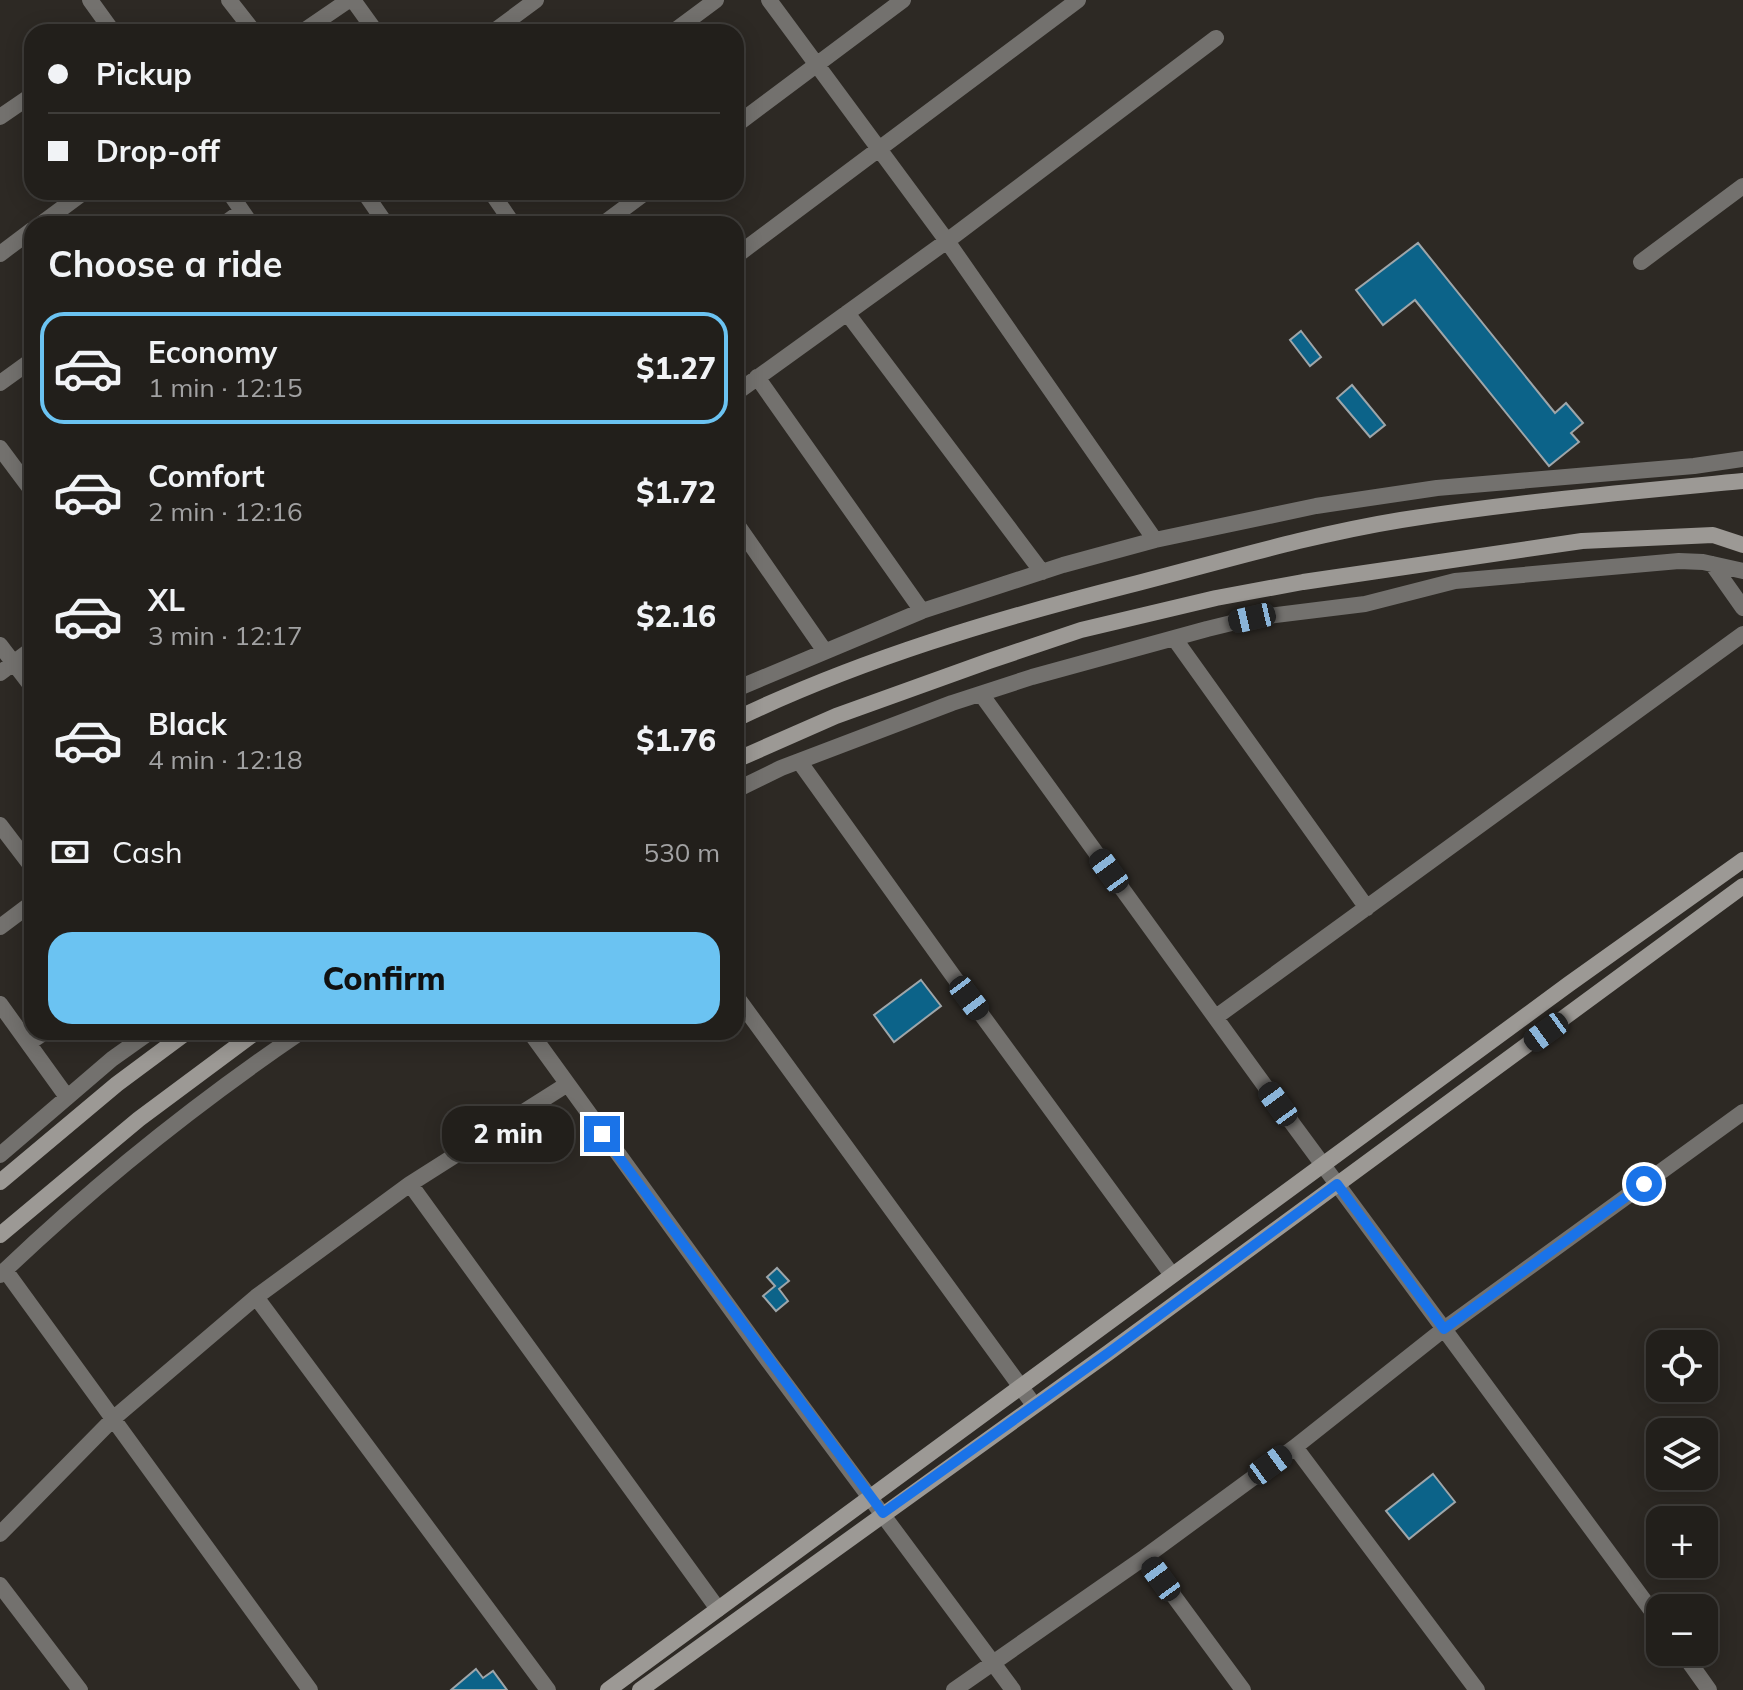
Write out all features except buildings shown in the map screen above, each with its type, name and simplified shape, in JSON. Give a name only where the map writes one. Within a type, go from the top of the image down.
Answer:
[{"type":"street","points":[[90,0],[107,24]]},
{"type":"street","points":[[229,0],[248,24]]},
{"type":"street","points":[[314,24],[351,0],[370,24]]},
{"type":"street","points":[[504,24],[536,0]]},
{"type":"street","points":[[684,24],[716,0]]},
{"type":"street","points":[[769,0],[947,241],[1155,540]]},
{"type":"street","points":[[744,119],[903,0]]},
{"type":"street","points":[[744,250],[1078,0]]},
{"type":"street","points":[[744,387],[947,241],[1216,38]]},
{"type":"street","points":[[0,117],[24,100]]},
{"type":"street","points":[[1641,262],[1743,186]]},
{"type":"street","points":[[52,216],[73,200]]},
{"type":"street","points":[[614,216],[635,200]]},
{"type":"street","points":[[0,254],[24,236]]},
{"type":"street","points":[[847,313],[1042,572]]},
{"type":"street","points":[[0,383],[24,366]]},
{"type":"street","points":[[757,377],[922,611]]},
{"type":"street","points":[[0,448],[24,480]]},
{"type":"street","points":[[744,685],[922,611],[1155,540],[1316,506],[1437,488],[1743,459]]},
{"type":"street","points":[[744,716],[880,658],[1040,608],[1203,565],[1399,520],[1597,495],[1743,481]]},
{"type":"street","points":[[744,535],[824,650]]},
{"type":"street","points":[[744,756],[836,716],[1081,630],[1216,598],[1348,575],[1582,541],[1713,535],[1743,545]]},
{"type":"street","points":[[744,786],[799,761],[1032,677],[1252,618],[1365,604],[1455,581],[1679,561],[1712,564],[1740,574]]},
{"type":"street","points":[[1712,564],[1743,608]]},
{"type":"street","points":[[1216,1017],[1743,634]]},
{"type":"street","points":[[1174,638],[1367,908]]},
{"type":"street","points":[[0,645],[7,668],[24,681]]},
{"type":"street","points":[[7,668],[24,655]]},
{"type":"street","points":[[981,694],[1646,1603]]},
{"type":"street","points":[[799,761],[1172,1275]]},
{"type":"street","points":[[0,825],[24,856]]},
{"type":"street","points":[[608,1690],[1569,984],[1743,860]]},
{"type":"street","points":[[640,1690],[1743,886]]},
{"type":"street","points":[[0,927],[24,909]]},
{"type":"street","points":[[0,1004],[24,1036]]},
{"type":"street","points":[[744,1007],[1034,1405]]},
{"type":"street","points":[[27,1040],[67,1097]]},
{"type":"street","points":[[29,1043],[33,1040]]},
{"type":"street","points":[[0,1155],[112,1059],[139,1040]]},
{"type":"street","points":[[0,1182],[117,1084],[176,1040]]},
{"type":"street","points":[[0,1235],[139,1119],[245,1040]]},
{"type":"street","points":[[290,1040],[156,1140],[3,1273],[114,1418],[310,1690]]},
{"type":"street","points":[[535,1040],[1013,1690]]},
{"type":"street","points":[[0,1534],[114,1418],[256,1297],[410,1184],[566,1085]]},
{"type":"street","points":[[954,1690],[1145,1557],[1295,1447],[1444,1329],[1743,1112]]},
{"type":"street","points":[[410,1184],[718,1609]]},
{"type":"street","points":[[256,1297],[548,1690]]},
{"type":"street","points":[[1295,1447],[1477,1690]]},
{"type":"street","points":[[1145,1557],[1243,1690]]},
{"type":"street","points":[[0,1585],[80,1690]]},
{"type":"street","points":[[1692,1666],[1709,1690]]},
{"type":"route","points":[[602,1134],[883,1513],[1108,1353],[1337,1184],[1444,1329],[1644,1184]]}]
